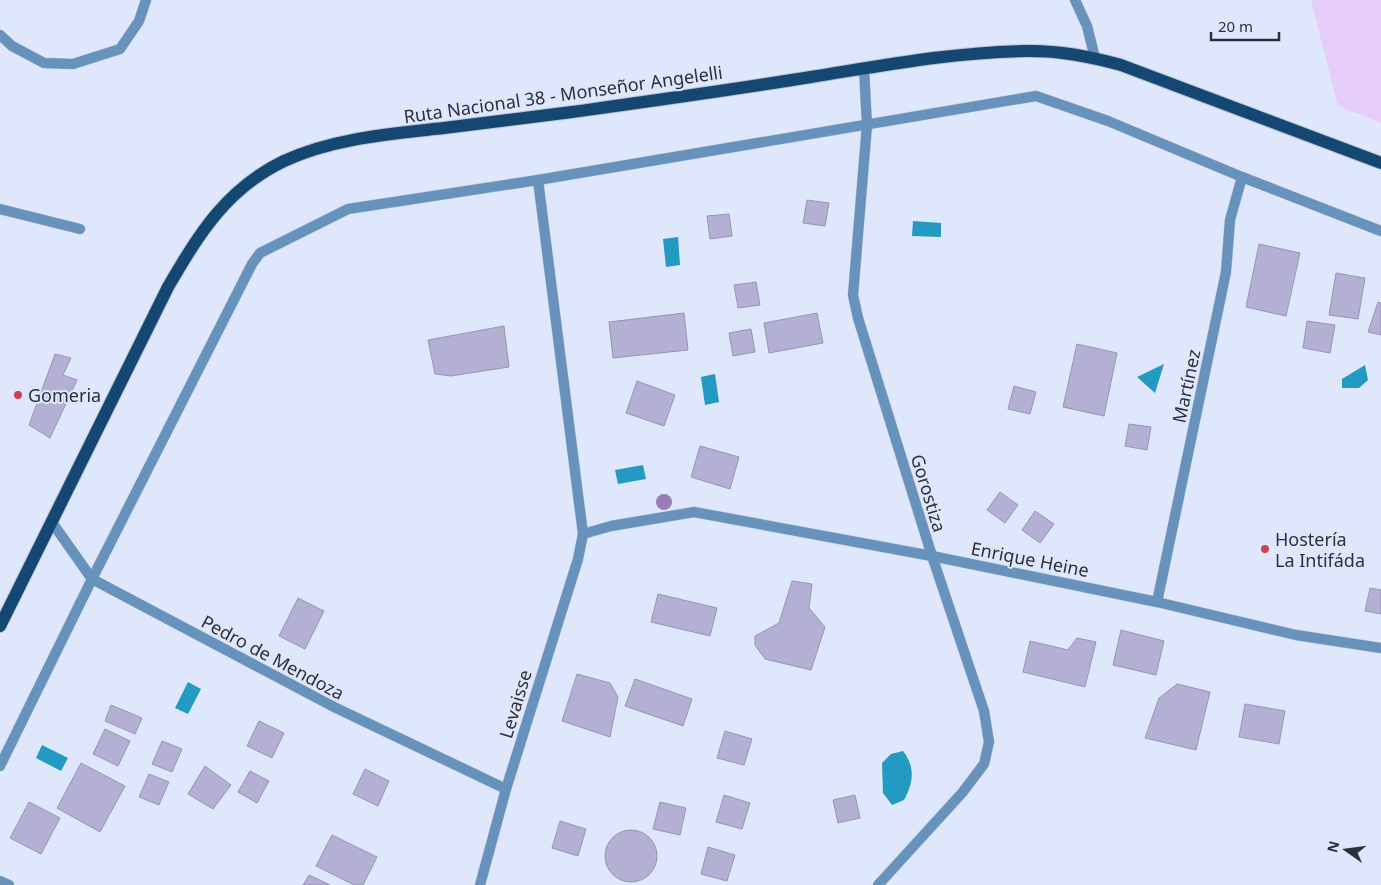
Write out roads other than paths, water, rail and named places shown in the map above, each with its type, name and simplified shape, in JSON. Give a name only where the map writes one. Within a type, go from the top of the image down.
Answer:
[{"type":"main road","name":"Ruta Nacional 38 - Monseñor Angelelli","points":[[0,626],[168,287],[200,233],[217,211],[263,172],[287,160],[319,148],[369,138],[674,97],[926,60],[1022,51],[1050,51],[1095,58],[1146,74],[1381,163]]},
{"type":"street","points":[[0,35],[12,46],[44,63],[73,64],[120,49],[139,21],[146,0]]},
{"type":"street","points":[[1075,0],[1087,26],[1095,58]]},
{"type":"street","name":"Gorostiza","points":[[864,69],[867,126],[853,295],[858,318],[932,556],[984,711],[989,742],[984,764],[962,793],[878,885]]},
{"type":"street","points":[[0,766],[92,579],[252,264],[260,252],[348,208],[538,180],[1036,96],[1108,121],[1242,177],[1381,230]]},
{"type":"street","name":"Martínez","points":[[1157,602],[1226,272],[1230,220],[1242,177]]},
{"type":"street","name":"Levaisse","points":[[480,885],[506,789],[578,559],[583,534],[538,180]]},
{"type":"street","points":[[0,209],[80,229]]},
{"type":"street","name":"Enrique Heine","points":[[583,534],[611,526],[694,512],[932,556],[1157,602],[1296,635],[1381,648]]},
{"type":"street","name":"Pedro de Mendoza","points":[[51,521],[92,579],[334,707],[506,789]]},
{"type":"street","points":[[0,881],[9,885]]},
{"type":"water","points":[[913,221],[941,223],[941,237],[912,236]]},
{"type":"water","points":[[678,237],[680,265],[666,267],[663,239]]},
{"type":"water","points":[[1164,364],[1155,393],[1137,377]]},
{"type":"water","points":[[1365,365],[1368,380],[1359,388],[1342,388],[1342,379]]},
{"type":"water","points":[[715,374],[719,402],[705,405],[701,377]]},
{"type":"water","points":[[643,465],[646,479],[618,484],[615,470]]},
{"type":"water","points":[[188,682],[201,689],[188,714],[175,708]]},
{"type":"water","points":[[42,745],[68,758],[61,771],[36,758]]},
{"type":"water","points":[[903,751],[910,763],[911,782],[904,800],[892,805],[883,793],[882,763],[891,754]]},
{"type":"place","name":"Gomeria","points":[[18,395]]},
{"type":"place","name":"Hostería La Intifáda","points":[[1265,549]]}]
